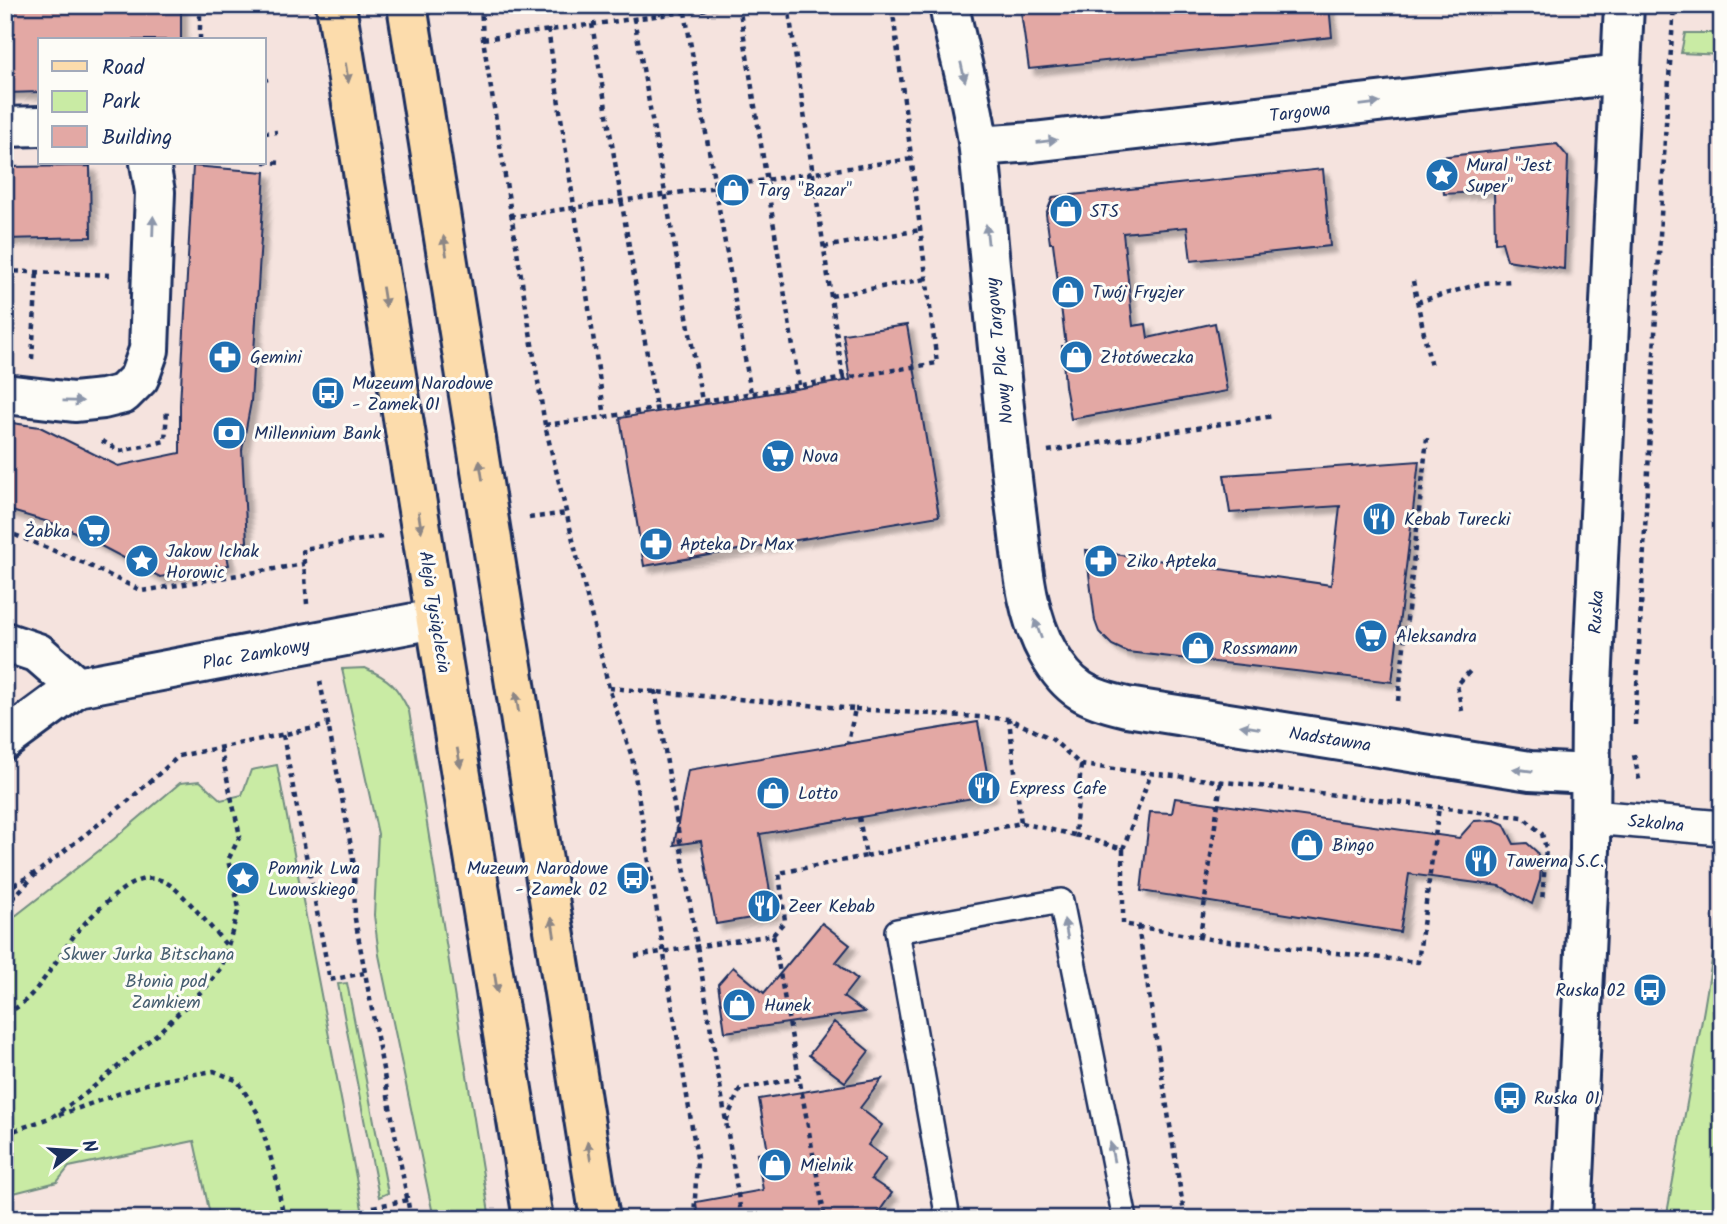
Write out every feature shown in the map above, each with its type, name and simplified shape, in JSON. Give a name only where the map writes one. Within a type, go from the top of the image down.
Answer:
[{"type":"main road","name":"Aleja Tysiąclecia","points":[[336,5],[533,1219]]},
{"type":"main road","points":[[407,5],[600,1219]]},
{"type":"street","name":"Nowy Plac Targowy","points":[[949,5],[979,146],[1009,457],[1023,563],[1036,627],[1047,652],[1073,687]]},
{"type":"street","name":"Ruska","points":[[1572,1219],[1591,817],[1591,707],[1624,5]]},
{"type":"street","name":"Targowa","points":[[979,146],[1620,75]]},
{"type":"street","points":[[5,127],[38,126]]},
{"type":"street","points":[[5,394],[74,402],[103,400],[123,394],[139,378],[149,350],[155,191],[150,164]]},
{"type":"street","name":"Plac Zamkowy","points":[[5,740],[77,687],[435,619]]},
{"type":"street","points":[[5,642],[38,653],[77,687]]},
{"type":"street","name":"Nadstawna","points":[[1073,687],[1097,701],[1127,707],[1530,771],[1591,774]]},
{"type":"street","name":"Szkolna","points":[[1591,817],[1722,828]]},
{"type":"lane","points":[[948,1219],[897,931],[1061,901],[1125,1219]]},
{"type":"path","points":[[200,5],[200,38]]},
{"type":"path","points":[[481,5],[483,39],[544,425],[609,688],[632,757],[697,1158],[694,1219]]},
{"type":"path","points":[[483,39],[739,5],[799,385]]},
{"type":"path","points":[[788,5],[843,378]]},
{"type":"path","points":[[544,425],[937,363],[892,5]]},
{"type":"path","points":[[1634,734],[1674,5]]},
{"type":"path","points":[[685,12],[751,393]]},
{"type":"path","points":[[634,18],[702,401]]},
{"type":"path","points":[[592,24],[656,408]]},
{"type":"path","points":[[548,29],[605,417]]},
{"type":"path","points":[[266,133],[277,132]]},
{"type":"path","points":[[510,218],[911,159]]},
{"type":"path","points":[[266,162],[282,163]]},
{"type":"path","points":[[824,247],[920,230]]},
{"type":"path","points":[[5,271],[123,275]]},
{"type":"path","points":[[32,361],[37,272]]},
{"type":"path","points":[[831,296],[926,279]]},
{"type":"path","points":[[1413,281],[1430,367]]},
{"type":"path","points":[[1417,302],[1483,283],[1514,281]]},
{"type":"path","points":[[1009,457],[1273,416]]},
{"type":"path","points":[[1398,701],[1427,438]]},
{"type":"path","points":[[5,520],[9,509]]},
{"type":"path","points":[[532,518],[567,513]]},
{"type":"path","points":[[5,534],[15,535],[85,563],[142,591],[304,564]]},
{"type":"path","points":[[307,616],[303,549],[363,539]]},
{"type":"path","points":[[1462,711],[1457,685],[1472,669]]},
{"type":"path","points":[[318,670],[354,866],[355,919],[364,973],[411,1219]]},
{"type":"path","points":[[609,688],[1009,719],[1052,738],[1080,765],[1523,817],[1542,834],[1546,848],[1542,902]]},
{"type":"path","points":[[655,690],[742,1219]]},
{"type":"path","points":[[848,743],[855,709]]},
{"type":"path","points":[[1009,719],[1021,823]]},
{"type":"path","points":[[5,906],[40,870],[128,801],[178,756],[329,725]]},
{"type":"path","points":[[284,735],[330,980],[364,973]]},
{"type":"path","points":[[1634,744],[1642,791]]},
{"type":"path","points":[[52,1117],[129,1058],[196,999],[222,966],[239,908],[228,860],[240,836],[220,747]]},
{"type":"path","points":[[1075,835],[1080,765]]},
{"type":"path","points":[[1150,773],[1123,849],[1124,924],[1200,937],[1418,962],[1439,807]]},
{"type":"path","points":[[1200,937],[1220,781]]},
{"type":"path","points":[[859,817],[866,856]]},
{"type":"path","points":[[635,956],[773,935],[785,921],[779,873],[1021,823],[1123,849]]},
{"type":"path","points":[[5,890],[40,870]]},
{"type":"path","points":[[5,1013],[11,1012],[37,989],[77,933],[101,906],[134,881],[153,878],[172,887],[229,948]]},
{"type":"path","points":[[1138,926],[1185,1219]]},
{"type":"path","points":[[773,935],[825,1219]]},
{"type":"path","points":[[5,1134],[145,1084],[214,1071],[238,1081],[257,1112],[275,1172],[284,1219]]},
{"type":"path","points":[[726,1122],[740,1089],[800,1078]]},
{"type":"path","points":[[373,1207],[408,1200]]},
{"type":"green space","points":[[1685,33],[1722,33],[1722,55],[1681,53]]},
{"type":"green space","points":[[365,668],[392,684],[409,711],[490,1219],[434,1219],[379,955],[374,915],[378,834],[342,669]]},
{"type":"green space","name":"Błonia pod Zamkiem","points":[[277,765],[364,1219],[211,1219],[194,1141],[69,1167],[57,1182],[14,1193],[5,1190],[5,924],[114,839],[180,783],[200,781],[221,800],[242,795],[251,770]]},
{"type":"green space","points":[[1722,899],[1722,1219],[1666,1219],[1704,1009]]},
{"type":"green space","points":[[347,983],[388,1193],[379,1197],[338,984]]},
{"type":"building","points":[[181,5],[181,38],[38,38],[38,92],[5,93],[5,15],[10,14],[12,8]]},
{"type":"building","points":[[1020,5],[1329,5],[1332,37],[1029,69]]},
{"type":"building","points":[[1557,144],[1568,157],[1564,269],[1507,260],[1502,242],[1495,243],[1494,191],[1444,194],[1440,157]]},
{"type":"building","points":[[90,166],[91,237],[5,239],[5,167]]},
{"type":"building","points":[[193,166],[265,172],[251,402],[242,450],[247,542],[225,546],[229,565],[160,577],[65,527],[5,509],[5,422],[40,427],[118,466],[180,453],[180,405]]},
{"type":"building","points":[[1323,169],[1330,246],[1191,261],[1187,227],[1123,233],[1133,326],[1146,324],[1148,338],[1215,323],[1227,391],[1071,419],[1062,346],[1066,346],[1053,243],[1050,243],[1046,214],[1053,197]]},
{"type":"building","name":"Nova","points":[[907,325],[939,516],[644,566],[620,418],[850,380],[843,334]]},
{"type":"building","points":[[1419,461],[1392,682],[1127,652],[1112,645],[1099,632],[1095,621],[1086,550],[1331,585],[1340,506],[1230,513],[1224,475]]},
{"type":"building","points":[[978,722],[991,795],[760,834],[774,914],[716,924],[701,841],[674,845],[688,770]]},
{"type":"building","points":[[1175,798],[1459,838],[1474,821],[1494,820],[1504,824],[1514,844],[1527,843],[1537,852],[1541,865],[1540,880],[1532,904],[1500,886],[1409,874],[1400,932],[1141,891],[1150,812],[1172,813]]},
{"type":"building","points":[[822,923],[850,945],[836,962],[857,979],[843,997],[864,1012],[725,1032],[718,984],[733,967],[764,993]]},
{"type":"building","points":[[834,1022],[869,1051],[845,1082],[809,1055]]},
{"type":"building","points":[[882,1079],[860,1108],[882,1125],[868,1145],[886,1158],[871,1179],[892,1193],[874,1219],[698,1219],[696,1202],[763,1190],[757,1154],[768,1152],[759,1099]]},
{"type":"place","name":"Mural \"Jest Super\"","points":[[1442,175]]},
{"type":"place","name":"Targ \"Bazar\"","points":[[733,190]]},
{"type":"place","name":"STS","points":[[1066,211]]},
{"type":"place","name":"Twój Fryzjer","points":[[1068,292]]},
{"type":"place","name":"Gemini","points":[[225,357]]},
{"type":"place","name":"Złotóweczka","points":[[1076,357]]},
{"type":"place","name":"Muzeum Narodowe - Zamek 01","points":[[328,393]]},
{"type":"place","name":"Millennium Bank","points":[[229,433]]},
{"type":"place","name":"Nova","points":[[778,456]]},
{"type":"place","name":"Kebab Turecki","points":[[1379,519]]},
{"type":"place","name":"Żabka","points":[[94,531]]},
{"type":"place","name":"Apteka Dr Max","points":[[656,544]]},
{"type":"place","name":"Jakow Ichak Horowic","points":[[142,561]]},
{"type":"place","name":"Ziko Apteka","points":[[1101,561]]},
{"type":"place","name":"Aleksandra","points":[[1371,636]]},
{"type":"place","name":"Rossmann","points":[[1198,648]]},
{"type":"place","name":"Express Cafe","points":[[984,788]]},
{"type":"place","name":"Lotto","points":[[773,793]]},
{"type":"place","name":"Bingo","points":[[1307,845]]},
{"type":"place","name":"Tawerna S.C.","points":[[1481,861]]},
{"type":"place","name":"Pomnik Lwa Lwowskiego","points":[[243,878]]},
{"type":"place","name":"Muzeum Narodowe - Zamek 02","points":[[633,878]]},
{"type":"place","name":"Zeer Kebab","points":[[764,906]]},
{"type":"place","name":"Ruska 02","points":[[1650,990]]},
{"type":"place","name":"Hunek","points":[[739,1005]]},
{"type":"place","name":"Ruska 01","points":[[1510,1098]]},
{"type":"place","name":"Mielnik","points":[[775,1165]]},
{"type":"park label","name":"Skwer Jurka Bitschana","points":[[148,954]]}]
